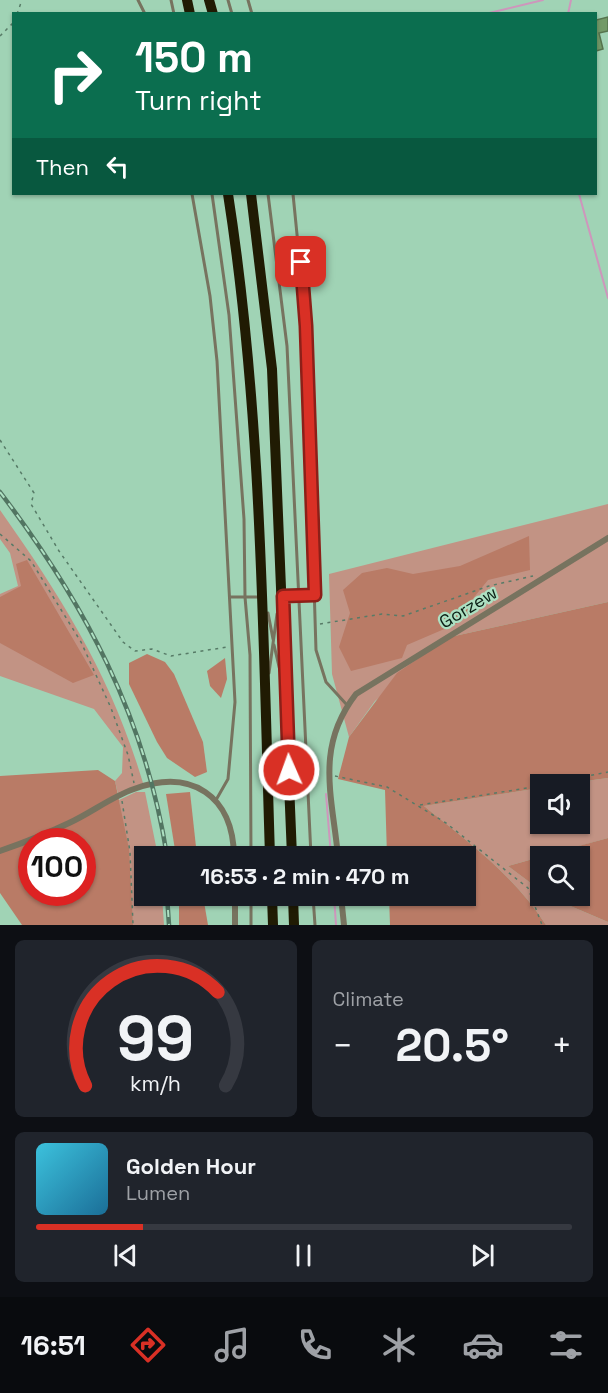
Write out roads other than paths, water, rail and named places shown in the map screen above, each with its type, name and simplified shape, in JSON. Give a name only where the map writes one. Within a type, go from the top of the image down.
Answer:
[{"type":"highway","points":[[228,195],[249,366],[261,597],[270,846]]},
{"type":"highway","points":[[251,195],[272,369],[292,846]]},
{"type":"highway","points":[[272,906],[273,925]]},
{"type":"highway","points":[[293,906],[294,925]]},
{"type":"street","name":"Gorzew","points":[[337,846],[329,747],[337,722],[347,705],[362,688],[608,538]]},
{"type":"street","points":[[0,851],[69,823],[135,788],[172,783],[193,786],[216,800],[231,824],[233,846]]},
{"type":"street","points":[[235,906],[235,925]]},
{"type":"street","points":[[342,906],[344,925]]},
{"type":"lane","points":[[192,195],[210,296],[217,361],[232,646],[233,735],[228,779],[216,800]]},
{"type":"lane","points":[[212,195],[221,250],[235,380],[244,519],[245,597],[250,655],[251,846]]},
{"type":"lane","points":[[268,195],[287,346],[311,846]]},
{"type":"lane","points":[[292,195],[306,326],[316,650],[322,674],[331,689],[347,705]]},
{"type":"lane","points":[[265,705],[282,577]]},
{"type":"lane","points":[[260,579],[286,704]]},
{"type":"lane","points":[[283,596],[315,595]]},
{"type":"lane","points":[[230,597],[261,597]]},
{"type":"lane","points":[[251,906],[252,925]]},
{"type":"lane","points":[[314,906],[315,925]]},
{"type":"waterway","points":[[493,12],[543,0]]},
{"type":"waterway","points":[[568,12],[571,0]]},
{"type":"waterway","points":[[579,195],[608,298]]},
{"type":"waterway","points":[[326,794],[330,846]]},
{"type":"waterway","points":[[335,906],[336,925]]},
{"type":"railway","points":[[0,492],[59,576],[107,664],[144,756],[165,846]]},
{"type":"railway","points":[[168,906],[169,925]]}]
